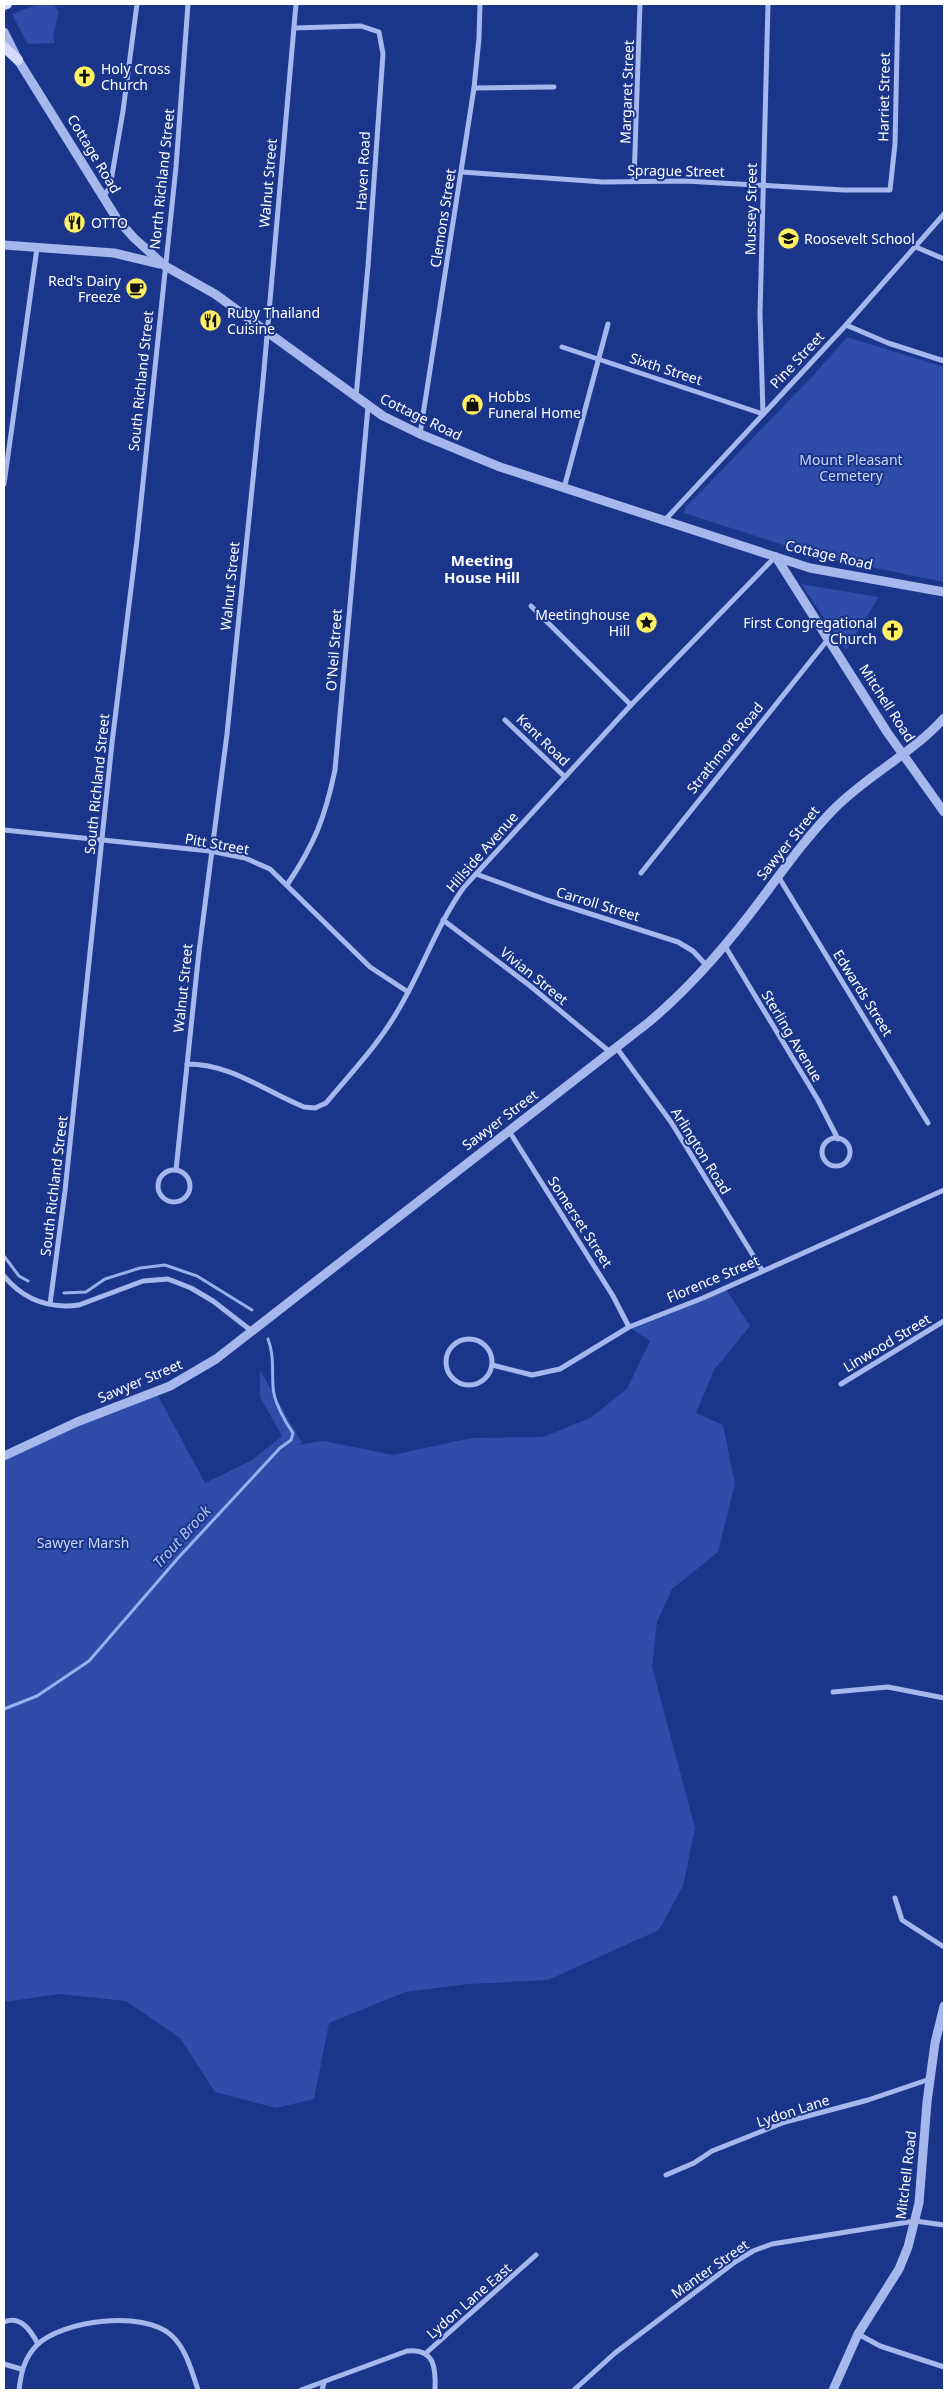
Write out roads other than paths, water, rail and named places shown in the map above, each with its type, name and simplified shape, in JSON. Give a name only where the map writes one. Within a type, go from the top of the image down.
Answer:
[{"type":"main road","points":[[4,47],[18,60]]},
{"type":"street","points":[[104,196],[110,188],[124,111],[138,4]]},
{"type":"street","name":"North Richland Street","points":[[165,266],[176,167],[188,4]]},
{"type":"street","name":"Walnut Street","points":[[176,1170],[210,851],[226,734],[268,332],[296,4]]},
{"type":"street","name":"Clemons Street","points":[[420,434],[474,88],[480,4]]},
{"type":"street","name":"Margaret Street","points":[[634,181],[640,4]]},
{"type":"street","name":"Mussey Street","points":[[763,414],[760,314],[768,4]]},
{"type":"street","name":"Harriet Street","points":[[890,190],[895,144],[898,4]]},
{"type":"street","name":"Haven Road","points":[[294,28],[361,26],[379,32],[382,54],[368,266],[356,398]]},
{"type":"street","name":"Cottage Road","points":[[4,32],[18,60],[122,226],[165,266],[215,294],[368,407],[420,434],[500,468],[776,557],[814,569],[944,592]]},
{"type":"street","points":[[474,88],[554,87]]},
{"type":"street","name":"Sprague Street","points":[[462,172],[568,180],[890,190]]},
{"type":"street","name":"Pine Street","points":[[665,520],[846,325],[944,214]]},
{"type":"street","points":[[4,245],[114,253],[145,259],[165,266]]},
{"type":"street","points":[[916,247],[944,259]]},
{"type":"street","points":[[4,484],[37,248]]},
{"type":"street","name":"South Richland Street","points":[[50,1304],[65,1191],[165,266]]},
{"type":"street","points":[[564,488],[608,324]]},
{"type":"street","points":[[846,325],[888,343],[944,361]]},
{"type":"street","name":"Sixth Street","points":[[562,347],[763,414]]},
{"type":"street","name":"O'Neil Street","points":[[287,885],[308,853],[320,827],[335,770],[368,407]]},
{"type":"street","name":"Mitchell Road","points":[[776,557],[887,732],[944,812]]},
{"type":"street","name":"Hillside Avenue","points":[[187,1064],[205,1064],[228,1070],[304,1107],[315,1108],[326,1103],[385,1031],[408,992],[443,920],[476,874],[631,705],[776,557]]},
{"type":"street","points":[[530,606],[631,705]]},
{"type":"street","name":"Strathmore Road","points":[[640,873],[829,638]]},
{"type":"street","name":"Sawyer Street","points":[[4,1456],[77,1422],[170,1386],[216,1358],[253,1332],[613,1050],[666,1007],[707,966],[834,809],[858,787],[920,742],[944,718]]},
{"type":"street","name":"Kent Road","points":[[505,720],[565,777]]},
{"type":"street","name":"Pitt Street","points":[[4,830],[102,842],[210,851],[245,858],[270,869],[370,967],[408,992]]},
{"type":"street","name":"Carroll Street","points":[[476,874],[547,900],[678,942],[693,951],[707,966]]},
{"type":"street","name":"Edwards Street","points":[[778,876],[928,1123]]},
{"type":"street","name":"Vivian Street","points":[[443,920],[613,1050]]},
{"type":"street","name":"Sterling Avenue","points":[[725,946],[818,1100],[838,1138]]},
{"type":"street","name":"Arlington Road","points":[[613,1050],[671,1122],[762,1270]]},
{"type":"street","name":"Somerset Street","points":[[509,1131],[613,1296],[629,1327]]},
{"type":"street","points":[[838,1138],[846,1142],[850,1154],[845,1163],[832,1166],[825,1160],[822,1149],[829,1140],[838,1138]]},
{"type":"street","points":[[176,1170],[186,1175],[190,1186],[184,1198],[174,1202],[162,1197],[158,1185],[165,1172],[176,1170]]},
{"type":"street","name":"Florence Street","points":[[492,1365],[532,1374],[551,1373],[570,1364],[629,1327],[711,1295],[762,1270],[944,1190]]},
{"type":"street","points":[[4,1276],[15,1290],[31,1300],[50,1304],[79,1305],[143,1281],[168,1279],[191,1288],[212,1301],[253,1332]]},
{"type":"street","name":"Linwood Street","points":[[841,1384],[944,1321]]},
{"type":"street","points":[[472,1339],[486,1346],[491,1353],[492,1365],[486,1378],[475,1385],[465,1385],[451,1378],[445,1362],[448,1352],[455,1343],[472,1339]]},
{"type":"street","points":[[833,1692],[888,1687],[944,1698]]},
{"type":"street","points":[[895,1898],[902,1920],[944,1947]]},
{"type":"street","name":"Mitchell Road","points":[[833,2390],[858,2334],[899,2269],[915,2221],[919,2203],[930,2079],[935,2043],[944,2006]]},
{"type":"street","name":"Lydon Lane","points":[[666,2175],[712,2151],[785,2122],[868,2100],[930,2079]]},
{"type":"street","name":"Manter Street","points":[[574,2390],[615,2353],[753,2250],[772,2244],[915,2221],[944,2225]]},
{"type":"street","name":"Lydon Lane East","points":[[301,2390],[407,2351],[418,2350],[426,2354],[536,2256]]},
{"type":"street","points":[[4,2322],[16,2321],[24,2324],[38,2344]]},
{"type":"street","points":[[18,2390],[22,2369],[38,2344],[64,2329],[83,2323],[111,2322],[156,2326],[164,2330],[178,2342],[191,2369],[198,2390]]},
{"type":"street","points":[[858,2334],[880,2346],[944,2367]]},
{"type":"street","points":[[426,2354],[434,2363],[435,2390]]},
{"type":"street","points":[[4,2364],[22,2369]]},
{"type":"street","points":[[322,2390],[324,2383]]},
{"type":"waterway","name":"Trout Brook","points":[[4,1256],[19,1276],[28,1281]]},
{"type":"waterway","name":"Trout Brook","points":[[64,1293],[86,1292],[105,1279],[140,1268],[165,1265],[197,1276],[252,1310]]},
{"type":"waterway","name":"Trout Brook","points":[[4,1709],[37,1696],[89,1661],[179,1557],[280,1448],[291,1440],[293,1433],[286,1423],[275,1398],[272,1356],[268,1339]]},
{"type":"place","name":"Holy Cross Church","points":[[85,77]]},
{"type":"place","name":"OTTO","points":[[75,223]]},
{"type":"place","name":"Roosevelt School","points":[[788,239]]},
{"type":"place","name":"Red's Dairy Freeze","points":[[137,289]]},
{"type":"place","name":"Ruby Thailand Cuisine","points":[[211,321]]},
{"type":"place","name":"Hobbs Funeral Home","points":[[472,405]]},
{"type":"place","name":"Meetinghouse Hill","points":[[646,623]]},
{"type":"place","name":"First Congregational Church","points":[[893,631]]},
{"type":"district","name":"Meeting House Hill","points":[[482,570]]},
{"type":"park label","name":"Mount Pleasant Cemetery","points":[[851,468]]},
{"type":"park label","name":"Sawyer Marsh","points":[[83,1543]]}]
